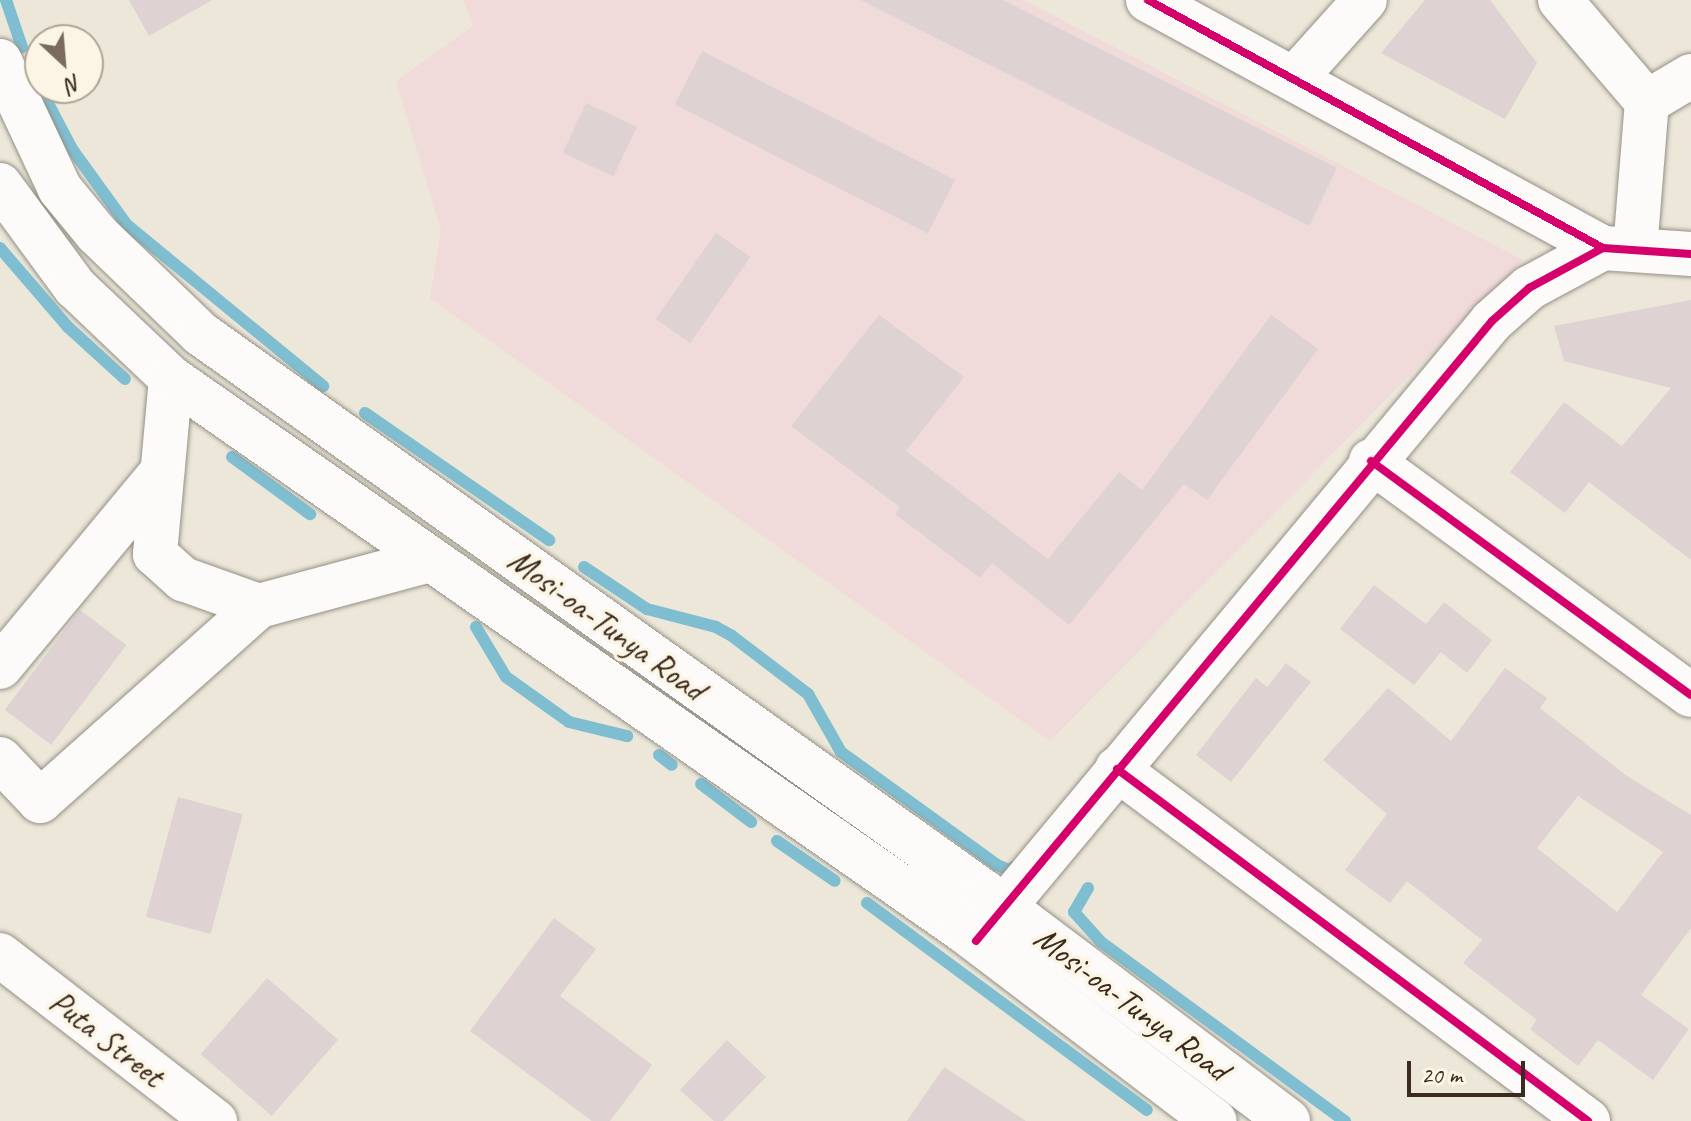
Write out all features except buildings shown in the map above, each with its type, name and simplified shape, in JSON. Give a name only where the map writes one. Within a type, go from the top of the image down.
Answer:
[{"type":"street","points":[[1148,0],[1619,249],[1691,254]]},
{"type":"street","points":[[1294,79],[1365,0]]},
{"type":"street","points":[[1560,0],[1647,102]]},
{"type":"street","name":"Mosi-oa-Tunya Road","points":[[0,61],[60,189],[97,234],[201,334],[1004,906],[1288,1121]]},
{"type":"street","points":[[1619,249],[1647,102],[1691,76]]},
{"type":"street","name":"Mosi-oa-Tunya Road","points":[[0,185],[75,287],[171,378],[976,941],[1215,1121]]},
{"type":"street","points":[[976,941],[1371,461],[1492,321],[1529,288],[1619,249]]},
{"type":"street","points":[[171,378],[155,554],[183,579],[259,606]]},
{"type":"street","points":[[1371,461],[1691,695]]},
{"type":"street","points":[[0,667],[162,472]]},
{"type":"street","points":[[0,759],[40,801],[259,606],[430,560]]},
{"type":"street","points":[[1117,769],[1588,1121]]},
{"type":"street","name":"Puta Street","points":[[0,955],[215,1121]]},
{"type":"shaded area","points":[[463,0],[1024,0],[1523,260],[1050,741],[430,298],[441,230],[396,81],[473,26]]},
{"type":"waterway","points":[[6,0],[22,47]]},
{"type":"waterway","points":[[48,104],[72,149],[127,225],[323,386]]},
{"type":"waterway","points":[[0,248],[68,327],[125,379]]},
{"type":"waterway","points":[[365,413],[549,540]]},
{"type":"waterway","points":[[232,457],[310,514]]},
{"type":"waterway","points":[[584,567],[647,609],[716,627],[732,636],[808,694],[841,752],[997,865],[1009,870],[1020,863]]},
{"type":"waterway","points":[[476,627],[506,677],[569,722],[627,736]]},
{"type":"waterway","points":[[659,755],[672,765]]},
{"type":"waterway","points":[[701,784],[751,822]]},
{"type":"waterway","points":[[777,841],[835,881]]},
{"type":"waterway","points":[[1088,888],[1074,912],[1101,942],[1345,1121]]},
{"type":"waterway","points":[[867,903],[1147,1110]]},
{"type":"cycle path","points":[[1148,0],[1603,248]]},
{"type":"cycle path","points":[[976,941],[1492,321],[1529,288],[1603,248],[1691,254]]},
{"type":"cycle path","points":[[1371,461],[1691,695]]},
{"type":"cycle path","points":[[1117,769],[1588,1121]]}]
